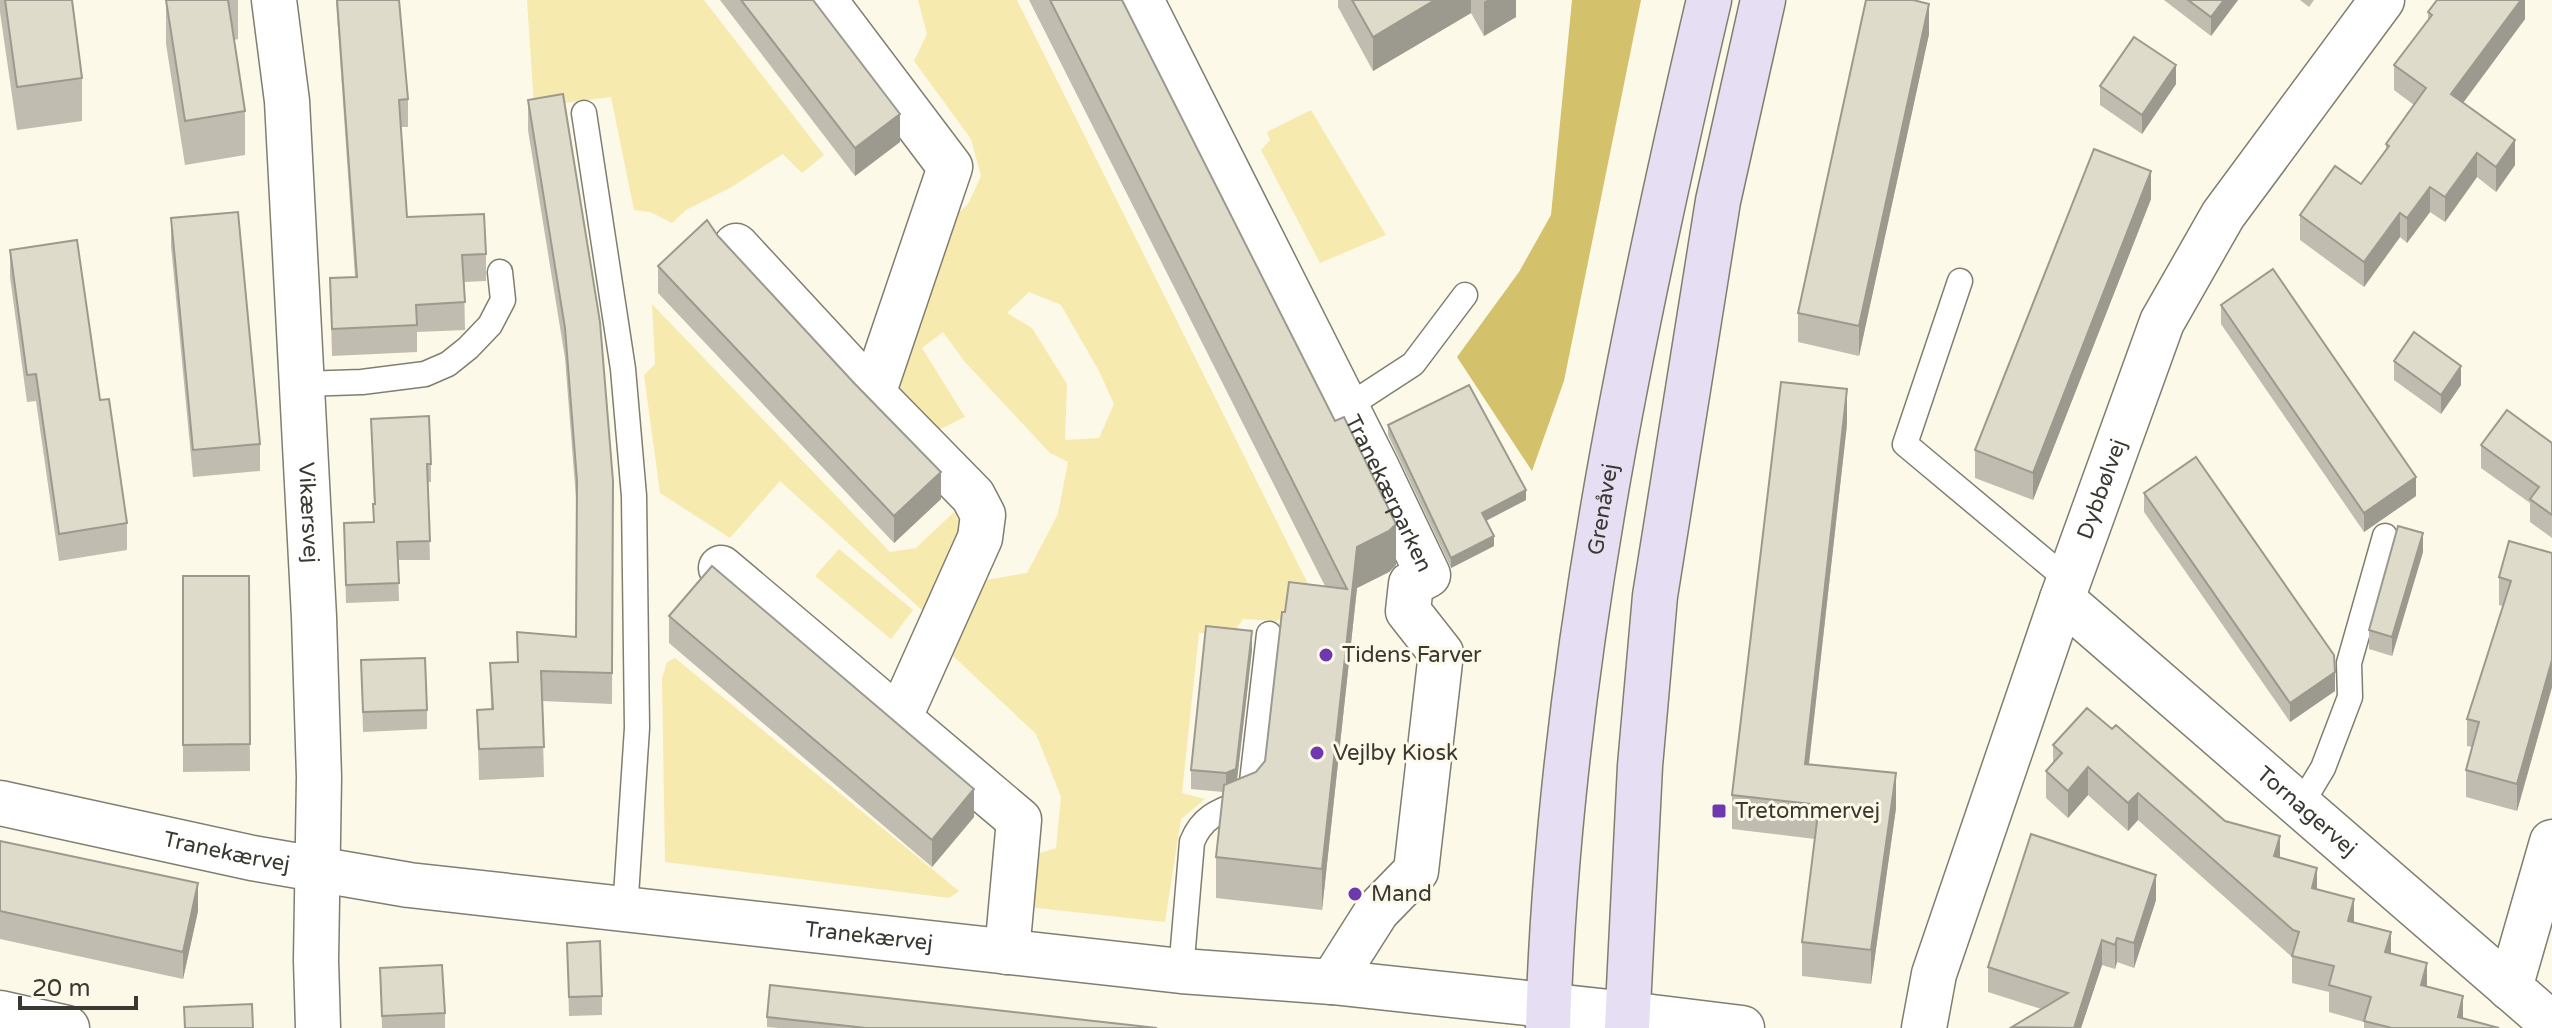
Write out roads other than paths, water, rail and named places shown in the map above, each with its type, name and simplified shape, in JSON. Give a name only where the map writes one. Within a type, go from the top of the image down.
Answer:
[{"type":"main road","name":"Grenåvej","points":[[1549,1017],[1562,814],[1590,588],[1662,204],[1709,0]]},
{"type":"main road","points":[[1627,1021],[1640,766],[1655,596],[1718,201],[1763,0]]},
{"type":"street","name":"Vikærsvej","points":[[274,0],[287,101],[314,617],[319,777],[318,1028]]},
{"type":"street","points":[[824,0],[950,167],[873,394]]},
{"type":"street","name":"Tranekærparken","points":[[1141,0],[1347,407],[1428,575],[1411,584],[1408,611],[1441,653],[1416,871],[1377,911],[1332,982]]},
{"type":"street","name":"Dybbølvej","points":[[1924,1028],[1934,974],[2162,322],[2223,215],[2382,0]]},
{"type":"street","points":[[736,246],[973,496],[983,515],[980,538],[898,721]]},
{"type":"street","points":[[721,568],[898,721],[1019,820],[1007,952]]},
{"type":"street","name":"Tornagervej","points":[[2066,590],[2300,806],[2552,1024]]},
{"type":"street","name":"Tranekærvej","points":[[0,803],[252,858],[409,885],[1181,971],[1332,982],[1549,1017],[1742,1028]]},
{"type":"street","points":[[2510,988],[2552,842]]},
{"type":"street","points":[[0,1013],[67,1028]]},
{"type":"lane","points":[[584,113],[623,369],[634,496],[637,728],[625,911]]},
{"type":"lane","points":[[302,384],[350,383],[425,374],[448,364],[490,325],[503,300],[500,272]]},
{"type":"lane","points":[[1960,281],[1905,444],[2066,590]]},
{"type":"lane","points":[[1347,407],[1413,364],[1465,295]]},
{"type":"lane","points":[[2300,806],[2323,768],[2350,697],[2349,663],[2385,536]]},
{"type":"lane","points":[[1181,971],[1192,842],[1199,826],[1215,814],[1250,799],[1269,634]]},
{"type":"place","name":"Tidens Farver","points":[[1326,655]]},
{"type":"place","name":"Vejlby Kiosk","points":[[1317,753]]},
{"type":"place","name":"Tretommervej","points":[[1719,811]]},
{"type":"place","name":"Mand","points":[[1355,894]]}]
